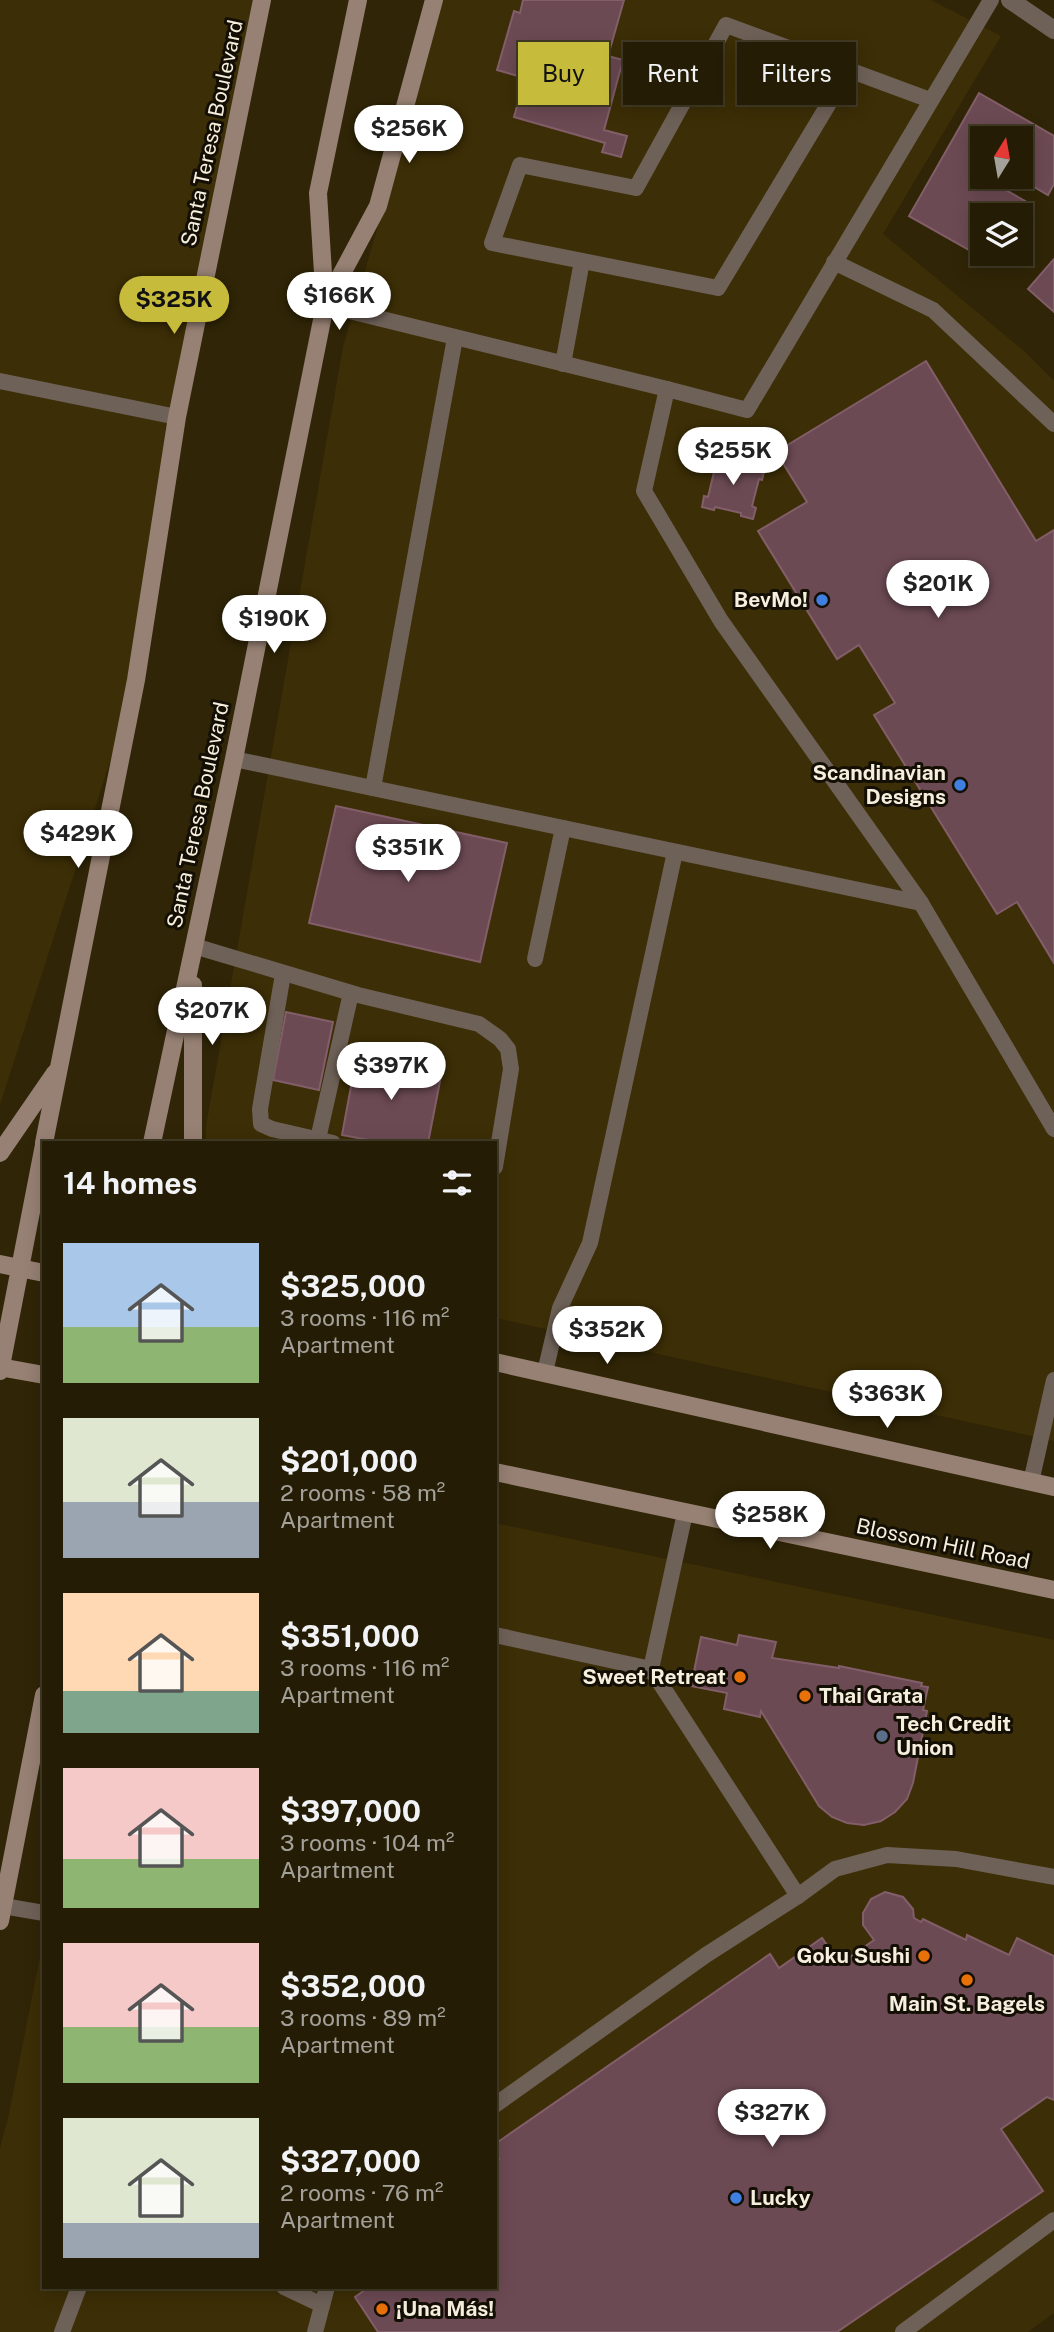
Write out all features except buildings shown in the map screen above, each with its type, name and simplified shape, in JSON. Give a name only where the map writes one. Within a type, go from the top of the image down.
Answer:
[{"type":"main road","name":"Santa Teresa Boulevard","points":[[45,1141],[136,680],[177,417],[262,0]]},
{"type":"main road","name":"Santa Teresa Boulevard","points":[[152,1141],[234,759],[325,305],[318,193],[358,0]]},
{"type":"main road","points":[[325,305],[378,206],[434,0]]},
{"type":"main road","points":[[193,949],[193,1141]]},
{"type":"main road","points":[[0,1153],[59,1067]]},
{"type":"main road","name":"Santa Teresa Boulevard","points":[[0,1369],[42,1154]]},
{"type":"main road","points":[[0,1264],[42,1272]]},
{"type":"main road","points":[[497,1362],[1054,1487]]},
{"type":"main road","points":[[0,1369],[42,1375]]},
{"type":"main road","name":"Blossom Hill Road","points":[[497,1472],[1054,1590]]},
{"type":"main road","points":[[1,1913],[41,1715]]},
{"type":"street","points":[[1010,0],[1054,30]]},
{"type":"lane","points":[[325,305],[747,410],[991,0]]},
{"type":"lane","points":[[772,42],[726,25],[636,188],[520,165],[492,243],[718,288],[828,105]]},
{"type":"lane","points":[[856,73],[930,100]]},
{"type":"lane","points":[[564,364],[582,261]]},
{"type":"lane","points":[[834,262],[933,310],[1054,424]]},
{"type":"lane","points":[[373,788],[455,338]]},
{"type":"lane","points":[[0,381],[177,417]]},
{"type":"lane","points":[[667,389],[644,491],[721,621],[921,903],[1054,1129]]},
{"type":"lane","points":[[234,759],[921,903]]},
{"type":"lane","points":[[535,959],[563,828]]},
{"type":"lane","points":[[545,1372],[560,1308],[590,1243],[676,852]]},
{"type":"lane","points":[[193,949],[351,993],[479,1024],[509,1049],[510,1069],[497,1154]]},
{"type":"lane","points":[[283,974],[260,1109],[261,1124],[272,1129],[326,1141],[351,993]]},
{"type":"lane","points":[[1031,1482],[1054,1380]]},
{"type":"lane","points":[[651,1669],[685,1513]]},
{"type":"lane","points":[[497,1635],[651,1669],[798,1896]]},
{"type":"lane","points":[[497,2104],[706,1955],[835,1869],[887,1855],[956,1858],[1054,1877]]},
{"type":"lane","points":[[1,1913],[42,1913]]},
{"type":"lane","points":[[903,2332],[1054,2220]]},
{"type":"lane","points":[[62,2332],[78,2289]]},
{"type":"lane","points":[[288,2289],[322,2305]]},
{"type":"lane","points":[[315,2332],[326,2289]]},
{"type":"shaded area","points":[[0,0],[262,0],[136,680],[0,1105]]},
{"type":"shaded area","points":[[443,0],[931,0],[1001,36],[883,234],[1024,351],[1054,381],[1054,1441],[497,1318],[497,1141],[206,1141],[206,1126],[343,347]]},
{"type":"shaded area","points":[[497,1523],[1054,1640],[1054,2313],[1028,2332],[0,2332],[0,2148],[42,1946],[42,2289],[497,2289]]},
{"type":"place","name":"BevMo!","points":[[822,600]]},
{"type":"place","name":"Scandinavian Designs","points":[[960,785]]},
{"type":"place","name":"Sweet Retreat","points":[[740,1677]]},
{"type":"place","name":"Thai Grata","points":[[805,1696]]},
{"type":"place","name":"Tech Credit Union","points":[[882,1736]]},
{"type":"place","name":"Goku Sushi","points":[[924,1956]]},
{"type":"place","name":"Main St. Bagels","points":[[967,1980]]},
{"type":"place","name":"Lucky","points":[[736,2198]]},
{"type":"place","name":"¡Una Más!","points":[[382,2309]]}]
